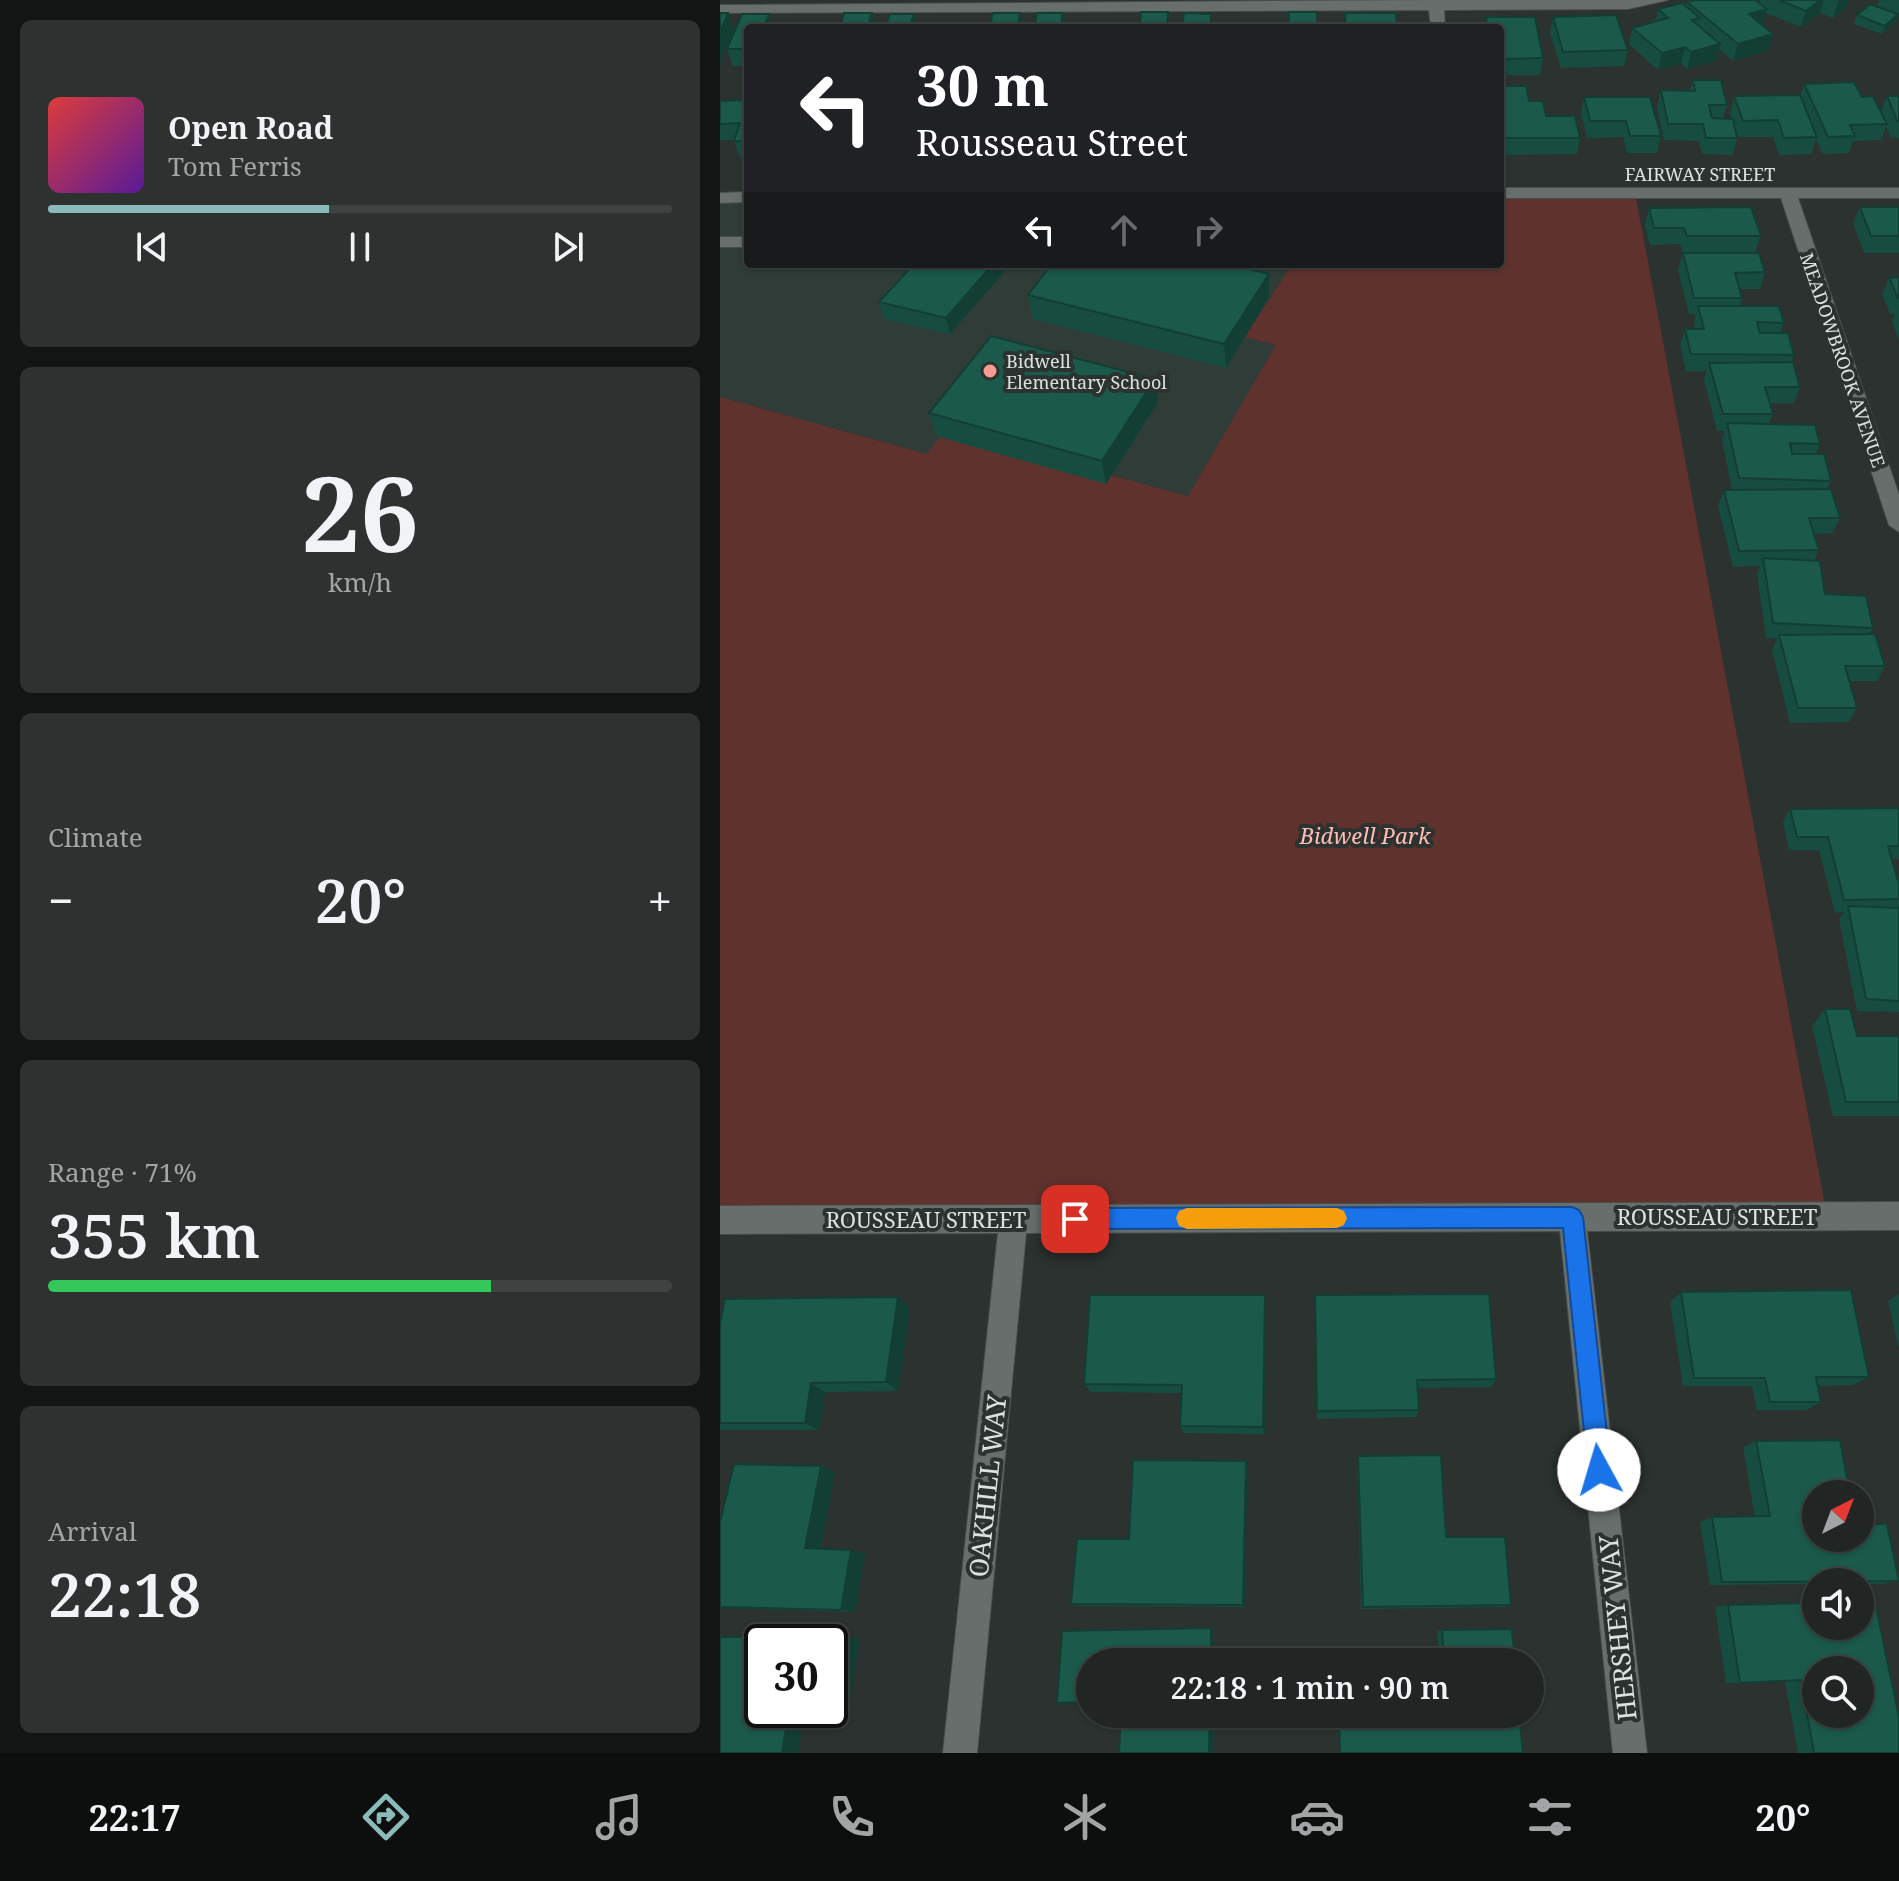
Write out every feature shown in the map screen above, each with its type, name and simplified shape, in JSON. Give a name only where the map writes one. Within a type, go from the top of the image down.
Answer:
[{"type":"street","points":[[720,9],[851,4],[1436,2],[1628,5],[1661,0]]},
{"type":"street","points":[[1436,2],[1438,24]]},
{"type":"street","name":"FAIRWAY STREET","points":[[1504,193],[1899,193]]},
{"type":"street","name":"MEADOWBROOK AVENUE","points":[[1788,194],[1899,525]]},
{"type":"street","points":[[720,198],[744,197]]},
{"type":"street","points":[[720,242],[744,242]]},
{"type":"street","name":"ROUSSEAU STREET","points":[[720,1220],[1899,1216]]},
{"type":"street","name":"HERSHEY WAY","points":[[1572,1217],[1630,1753]]},
{"type":"street","name":"OAKHILL WAY","points":[[960,1753],[1013,1219]]},
{"type":"shaded area","name":"Bidwell Elementary School","points":[[744,197],[744,268],[1289,268],[1245,337],[1277,345],[1188,496],[1112,475],[1106,484],[927,454],[720,397],[720,198]]},
{"type":"green space","name":"Bidwell Park","points":[[1504,193],[1635,193],[1827,1216],[720,1220],[720,397],[927,454],[940,437],[1106,483],[1111,475],[1188,496],[1276,345],[1245,337],[1289,268],[1504,268]]},
{"type":"building","points":[[1755,0],[1767,9],[1749,14],[1773,34],[1738,44],[1687,2]]},
{"type":"building","points":[[1779,0],[1820,0],[1806,11]]},
{"type":"building","points":[[1682,3],[1700,18],[1692,20],[1720,44],[1691,52],[1685,47],[1662,53],[1632,28],[1668,18],[1658,9]]},
{"type":"building","points":[[1870,4],[1898,14],[1885,26],[1857,15]]},
{"type":"building","points":[[1141,12],[1168,12],[1167,24],[1140,24]]},
{"type":"building","points":[[1289,12],[1317,12],[1317,24],[1288,24]]},
{"type":"building","points":[[720,13],[728,13],[720,33]]},
{"type":"building","points":[[844,13],[872,13],[868,24],[841,24]]},
{"type":"building","points":[[993,13],[1020,13],[1018,24],[990,24]]},
{"type":"building","points":[[1037,13],[1063,13],[1061,24],[1035,24]]},
{"type":"building","points":[[1184,13],[1211,14],[1210,24],[1183,24]]},
{"type":"building","points":[[1345,13],[1396,13],[1397,24],[1346,24]]},
{"type":"building","points":[[742,14],[769,14],[765,24],[744,24],[744,49],[727,49]]},
{"type":"building","points":[[890,14],[914,14],[911,24],[886,24]]},
{"type":"building","points":[[1616,15],[1628,50],[1563,52],[1553,17]]},
{"type":"building","points":[[1486,17],[1535,17],[1543,58],[1504,59],[1504,24],[1487,24]]},
{"type":"building","points":[[1693,80],[1721,80],[1727,105],[1709,105],[1712,118],[1733,119],[1737,138],[1706,138],[1703,124],[1668,124],[1661,90],[1695,91]]},
{"type":"building","points":[[1854,82],[1862,97],[1873,96],[1887,124],[1850,125],[1855,136],[1828,137],[1804,84]]},
{"type":"building","points":[[1504,86],[1526,86],[1529,101],[1543,101],[1546,116],[1575,116],[1580,138],[1504,138]]},
{"type":"building","points":[[1800,95],[1817,137],[1784,138],[1778,120],[1743,121],[1734,96]]},
{"type":"building","points":[[1887,96],[1899,96],[1899,121],[1897,121]]},
{"type":"building","points":[[1584,97],[1650,97],[1661,136],[1630,136],[1626,121],[1590,121]]},
{"type":"building","points":[[744,100],[744,141],[734,141],[740,123],[720,124],[720,101]]},
{"type":"building","points":[[1751,207],[1761,236],[1687,236],[1684,228],[1654,228],[1649,208]]},
{"type":"building","points":[[1860,207],[1899,207],[1899,236],[1871,236]]},
{"type":"building","points":[[1683,253],[1759,253],[1765,272],[1735,273],[1742,298],[1694,298]]},
{"type":"building","points":[[910,268],[990,268],[946,318],[879,302]]},
{"type":"building","points":[[1049,268],[1244,268],[1269,274],[1224,344],[1028,295]]},
{"type":"building","points":[[1899,277],[1899,298],[1898,298],[1889,278]]},
{"type":"building","points":[[1698,306],[1779,306],[1784,323],[1757,322],[1760,333],[1788,333],[1794,355],[1691,354],[1685,329],[1704,329]]},
{"type":"building","points":[[991,336],[1155,379],[1102,461],[929,413]]},
{"type":"building","points":[[1793,362],[1800,387],[1765,387],[1773,414],[1723,414],[1709,363]]},
{"type":"building","points":[[1727,423],[1815,425],[1820,444],[1790,443],[1792,454],[1824,454],[1831,481],[1739,478]]},
{"type":"building","points":[[1831,489],[1840,518],[1809,518],[1819,550],[1739,551],[1724,490]]},
{"type":"building","points":[[1763,558],[1820,561],[1825,594],[1866,596],[1873,628],[1773,623]]},
{"type":"building","points":[[1875,634],[1885,666],[1845,666],[1857,708],[1798,708],[1779,635]]},
{"type":"building","points":[[1899,808],[1899,846],[1888,846],[1899,884],[1899,899],[1844,900],[1828,837],[1797,837],[1790,809]]},
{"type":"building","points":[[1848,906],[1899,908],[1899,1001],[1866,999]]},
{"type":"building","points":[[1825,1009],[1850,1009],[1857,1036],[1899,1036],[1899,1102],[1846,1102]]},
{"type":"building","points":[[1851,1290],[1869,1377],[1816,1377],[1821,1402],[1770,1402],[1765,1378],[1694,1378],[1681,1292]]},
{"type":"building","points":[[1489,1294],[1496,1379],[1417,1380],[1419,1410],[1317,1411],[1315,1295]]},
{"type":"building","points":[[1090,1295],[1265,1295],[1263,1427],[1180,1426],[1182,1385],[1084,1384]]},
{"type":"building","points":[[898,1297],[886,1382],[811,1383],[805,1423],[720,1423],[720,1323],[725,1299]]},
{"type":"building","points":[[1840,1440],[1847,1480],[1802,1480],[1802,1552],[1874,1552],[1874,1524],[1887,1524],[1899,1581],[1874,1581],[1874,1568],[1802,1568],[1802,1582],[1722,1582],[1712,1517],[1770,1516],[1756,1441]]},
{"type":"building","points":[[1441,1455],[1446,1537],[1505,1537],[1511,1605],[1363,1607],[1358,1456]]},
{"type":"building","points":[[1133,1460],[1246,1461],[1243,1605],[1071,1604],[1077,1539],[1129,1539]]},
{"type":"building","points":[[734,1464],[821,1466],[805,1548],[851,1550],[841,1610],[720,1607],[720,1522]]},
{"type":"building","points":[[1875,1602],[1899,1717],[1899,1753],[1814,1753],[1810,1728],[1874,1728],[1874,1656],[1802,1656],[1802,1686],[1801,1680],[1740,1683],[1728,1605],[1802,1603],[1802,1640],[1874,1640]]},
{"type":"building","points":[[1211,1628],[1211,1648],[1076,1648],[1076,1702],[1057,1703],[1062,1631]]},
{"type":"building","points":[[1512,1629],[1514,1648],[1443,1648],[1442,1630]]},
{"type":"building","points":[[720,1637],[744,1637],[744,1728],[786,1728],[782,1753],[720,1753]]},
{"type":"building","points":[[1120,1728],[1210,1728],[1209,1753],[1119,1753]]},
{"type":"building","points":[[1339,1728],[1520,1728],[1523,1753],[1340,1753]]},
{"type":"slow traffic","points":[[1187,1218],[1337,1218]]},
{"type":"place","name":"Bidwell Elementary School","points":[[990,371]]},
{"type":"route","points":[[1075,1219],[1572,1217],[1599,1470]]}]
